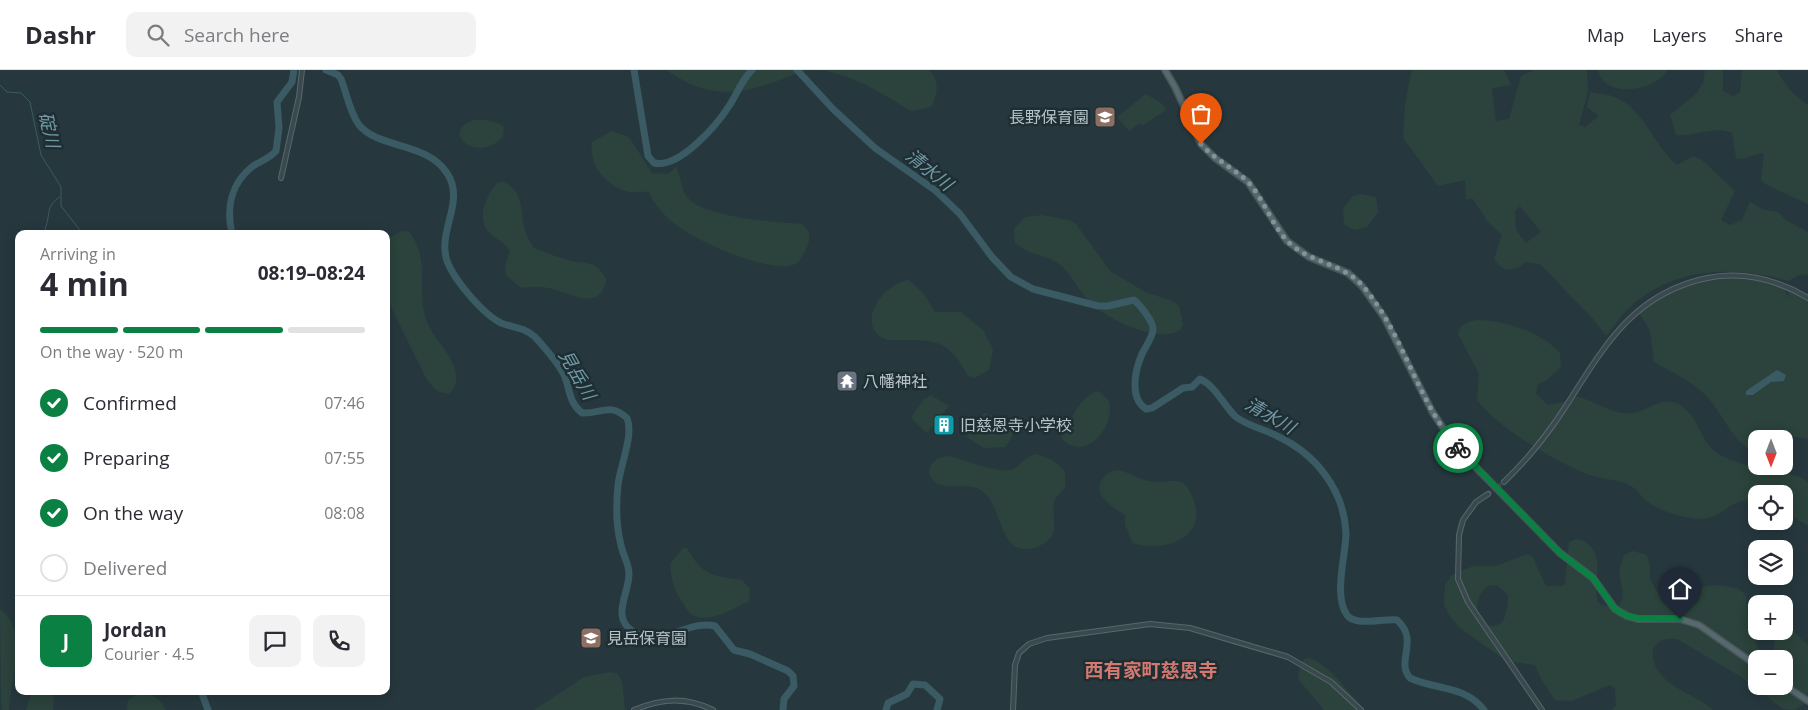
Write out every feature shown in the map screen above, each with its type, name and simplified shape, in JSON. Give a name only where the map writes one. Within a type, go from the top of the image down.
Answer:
[{"type":"main road","points":[[1165,70],[1176,87],[1201,144],[1248,182],[1287,241],[1309,257],[1348,273],[1362,286],[1384,317],[1433,413],[1456,447],[1560,553],[1593,578],[1615,609],[1627,616],[1638,618],[1689,621],[1748,660]]},
{"type":"main road","points":[[1793,691],[1808,701]]},
{"type":"street","points":[[280,178],[299,96],[302,70]]},
{"type":"street","points":[[1504,482],[1552,426],[1586,374],[1621,327],[1658,295],[1691,282],[1734,275],[1767,279],[1787,286],[1808,298]]},
{"type":"street","points":[[1488,494],[1469,510],[1461,527],[1458,579],[1468,602],[1542,710]]},
{"type":"street","points":[[1012,710],[1015,665],[1019,654],[1029,644],[1047,638],[1150,624],[1190,628],[1288,657],[1331,682],[1362,710]]},
{"type":"street","points":[[634,710],[656,702],[673,700],[697,704],[713,710]]},
{"type":"green space","points":[[666,70],[809,70],[761,86],[733,92],[707,90],[680,79]]},
{"type":"green space","points":[[814,70],[929,70],[933,74],[937,88],[931,107],[911,111],[865,84],[839,74]]},
{"type":"green space","points":[[1413,70],[1504,70],[1511,85],[1492,88],[1496,121],[1509,119],[1521,76],[1533,70],[1587,70],[1588,91],[1579,125],[1585,127],[1599,116],[1587,107],[1590,92],[1614,97],[1627,104],[1643,120],[1662,148],[1677,165],[1693,156],[1701,159],[1735,191],[1721,220],[1730,225],[1742,220],[1750,202],[1764,210],[1778,212],[1786,220],[1808,232],[1808,274],[1799,275],[1788,281],[1746,273],[1725,272],[1683,277],[1645,295],[1622,315],[1606,336],[1593,319],[1540,264],[1525,262],[1517,268],[1508,270],[1497,263],[1494,259],[1502,235],[1488,222],[1473,199],[1466,199],[1465,180],[1438,186],[1403,138],[1405,104]],"holes":[[[1520,206],[1541,232],[1526,243],[1516,230],[1515,212]]]},
{"type":"green space","points":[[1598,70],[1668,70],[1649,85],[1640,88],[1622,89],[1607,84],[1601,78]]},
{"type":"green space","points":[[1705,70],[1723,70],[1723,91],[1733,96],[1740,92],[1742,70],[1777,70],[1790,90],[1808,105],[1808,204],[1765,184],[1761,180],[1764,155],[1761,153],[1742,159],[1736,158],[1732,133],[1719,130],[1676,135],[1670,115],[1696,94],[1703,83]]},
{"type":"green space","points":[[1146,94],[1161,103],[1166,110],[1142,126],[1140,123],[1129,131],[1117,117]]},
{"type":"green space","points":[[474,120],[490,121],[501,125],[504,127],[503,136],[494,144],[484,148],[466,144],[461,138],[460,132],[464,126]]},
{"type":"green space","points":[[612,131],[629,137],[652,173],[668,174],[676,167],[686,196],[698,205],[711,211],[742,218],[802,224],[809,235],[804,253],[796,264],[793,265],[767,265],[717,248],[674,224],[658,207],[649,192],[629,192],[621,189],[606,180],[596,167],[593,159],[592,142]]},
{"type":"green space","points":[[503,182],[510,185],[518,196],[528,239],[534,248],[598,268],[606,279],[603,290],[598,296],[583,298],[545,287],[521,288],[506,275],[505,266],[510,252],[505,245],[487,230],[483,218],[484,205],[490,193],[497,183]]},
{"type":"green space","points":[[1360,194],[1376,197],[1378,212],[1367,227],[1354,230],[1344,224],[1343,208],[1353,196]]},
{"type":"green space","points":[[1042,215],[1069,220],[1076,224],[1110,271],[1145,292],[1172,301],[1179,306],[1183,324],[1180,330],[1170,334],[1158,334],[1130,327],[1116,320],[1093,305],[1059,264],[1049,258],[1027,251],[1015,243],[1014,229],[1025,217]]},
{"type":"green space","points":[[402,231],[409,232],[420,254],[422,265],[422,299],[427,322],[454,366],[455,385],[449,394],[437,391],[427,380],[391,307],[390,238]]},
{"type":"green space","points":[[1747,277],[1782,287],[1790,299],[1788,291],[1807,301],[1808,299],[1808,439],[1793,436],[1793,430],[1748,430],[1748,449],[1735,436],[1703,393],[1683,378],[1654,362],[1650,330],[1638,312],[1676,290],[1703,282]]},
{"type":"green space","points":[[909,280],[924,294],[935,312],[961,312],[984,331],[993,350],[989,370],[974,378],[968,376],[955,355],[941,344],[923,341],[889,340],[880,336],[874,329],[873,311],[884,294],[892,287],[900,282]]},
{"type":"green space","points":[[1472,321],[1489,321],[1522,329],[1543,339],[1560,353],[1561,367],[1547,380],[1538,384],[1536,394],[1548,405],[1563,402],[1572,396],[1580,397],[1618,412],[1634,413],[1661,403],[1672,402],[1690,413],[1708,444],[1719,455],[1748,465],[1748,475],[1791,475],[1800,477],[1808,482],[1808,526],[1793,517],[1793,485],[1748,485],[1748,501],[1737,502],[1711,517],[1702,519],[1690,518],[1662,510],[1651,504],[1633,487],[1577,470],[1529,443],[1498,421],[1477,400],[1479,374],[1458,334],[1461,327]]},
{"type":"green space","points":[[1098,391],[1109,401],[1110,411],[1104,430],[1089,444],[1080,447],[1071,445],[1062,439],[1062,434],[1086,397]]},
{"type":"green space","points":[[930,395],[949,406],[927,433],[911,418],[925,397],[927,399]]},
{"type":"green space","points":[[985,413],[1012,422],[1012,436],[1005,447],[984,448],[967,437],[968,424]]},
{"type":"green space","points":[[1036,454],[1052,460],[1062,468],[1065,472],[1065,485],[1054,502],[1053,533],[1046,542],[1034,548],[1022,549],[1012,544],[1007,538],[995,509],[982,491],[969,486],[945,486],[938,484],[932,480],[929,472],[933,462],[945,456],[989,468],[1010,470],[1028,457]]},
{"type":"green space","points":[[1118,470],[1150,481],[1177,481],[1185,485],[1189,489],[1196,510],[1195,522],[1190,531],[1182,539],[1171,544],[1146,546],[1133,543],[1125,525],[1125,515],[1105,500],[1099,491],[1099,486],[1105,476]]},
{"type":"green space","points":[[1576,539],[1586,542],[1596,555],[1596,588],[1600,604],[1607,606],[1620,604],[1623,596],[1619,570],[1624,555],[1633,551],[1647,555],[1650,579],[1663,598],[1670,601],[1710,585],[1733,587],[1741,591],[1746,596],[1748,640],[1755,640],[1759,650],[1748,650],[1748,683],[1677,639],[1666,639],[1660,641],[1653,649],[1654,661],[1658,671],[1674,686],[1713,710],[1611,710],[1616,706],[1615,688],[1610,685],[1572,701],[1555,700],[1541,679],[1535,665],[1513,662],[1501,657],[1461,629],[1451,618],[1444,605],[1445,585],[1451,576],[1474,566],[1496,566],[1527,554],[1532,556],[1546,586],[1562,586],[1565,583],[1569,542]],"holes":[[[1489,585],[1498,586],[1508,595],[1507,610],[1502,622],[1493,626],[1478,619],[1477,604],[1480,596]]]},
{"type":"green space","points":[[683,548],[687,548],[698,564],[709,573],[742,580],[750,589],[749,601],[728,612],[711,617],[696,617],[690,613],[677,594],[670,569],[670,564]]},
{"type":"green space","points":[[0,609],[9,618],[15,636],[15,671],[9,710],[2,710]]},
{"type":"green space","points":[[1793,631],[1808,645],[1808,702],[1795,710],[1783,709],[1764,695],[1793,695],[1793,650],[1773,650],[1774,640],[1793,640]]},
{"type":"green space","points":[[1309,658],[1324,666],[1364,710],[1324,710],[1299,680],[1298,675],[1304,659]]},
{"type":"green space","points":[[611,672],[618,674],[622,682],[625,710],[534,710],[584,677]]},
{"type":"green space","points":[[31,695],[54,695],[53,710],[26,710]]},
{"type":"green space","points":[[136,695],[150,695],[161,702],[166,710],[127,710],[128,701]]},
{"type":"water","points":[[1777,370],[1786,375],[1784,381],[1771,382],[1753,395],[1746,395],[1746,391]]},
{"type":"waterway","points":[[231,230],[230,206],[235,188],[253,166],[276,151],[279,128],[277,102],[292,82],[294,70]]},
{"type":"waterway","name":"見岳川","points":[[326,70],[338,75],[341,79],[353,114],[359,125],[368,133],[428,156],[447,173],[454,195],[445,238],[447,261],[470,296],[494,319],[527,331],[535,337],[559,366],[565,377],[572,401],[582,413],[610,410],[621,413],[627,418],[629,433],[619,477],[617,507],[619,538],[629,570],[622,605],[623,620],[627,626],[634,632],[654,637],[664,636],[695,626],[715,626],[734,650],[750,654],[788,671],[793,676],[794,686],[784,699],[783,710]]},
{"type":"waterway","name":"清水川","points":[[634,70],[648,156],[654,163],[664,163],[686,153],[707,134],[716,124],[752,70]]},
{"type":"waterway","name":"清水川","points":[[797,70],[833,109],[875,148],[936,191],[960,214],[992,257],[1011,277],[1033,289],[1098,306],[1108,306],[1134,300],[1137,302],[1149,318],[1153,329],[1139,361],[1135,383],[1137,398],[1146,409],[1152,408],[1183,388],[1192,387],[1200,379],[1211,386],[1236,417],[1291,444],[1315,463],[1334,488],[1344,517],[1346,533],[1341,575],[1341,597],[1347,615],[1356,621],[1397,620],[1404,628],[1407,636],[1405,665],[1410,678],[1459,692],[1468,696],[1484,710]]},
{"type":"waterway","name":"碇川","points":[[0,85],[7,92],[21,93],[30,102],[41,155],[61,187],[61,206],[80,230]]},
{"type":"waterway","points":[[46,230],[50,207],[60,197]]},
{"type":"waterway","name":"見岳川","points":[[886,710],[888,703],[907,694],[913,684],[925,685],[940,699],[937,710]]},
{"type":"waterway","points":[[202,695],[208,710]]},
{"type":"tunnel","points":[[1488,494],[1504,482]]},
{"type":"way so far","points":[[1201,144],[1215,158],[1248,182],[1287,241],[1309,257],[1348,273],[1362,286],[1384,317],[1433,413],[1446,434],[1458,448]]},
{"type":"place","name":"長野保育園","points":[[1105,117]]},
{"type":"place","name":"八幡神社","points":[[847,381]]},
{"type":"place","name":"旧慈恩寺小学校","points":[[944,425]]},
{"type":"place","name":"見岳保育園","points":[[591,638]]},
{"type":"district","name":"西有家町慈恩寺","points":[[1151,670]]},
{"type":"route","points":[[1458,448],[1560,553],[1593,578],[1615,609],[1627,616],[1638,618],[1680,619]]}]
